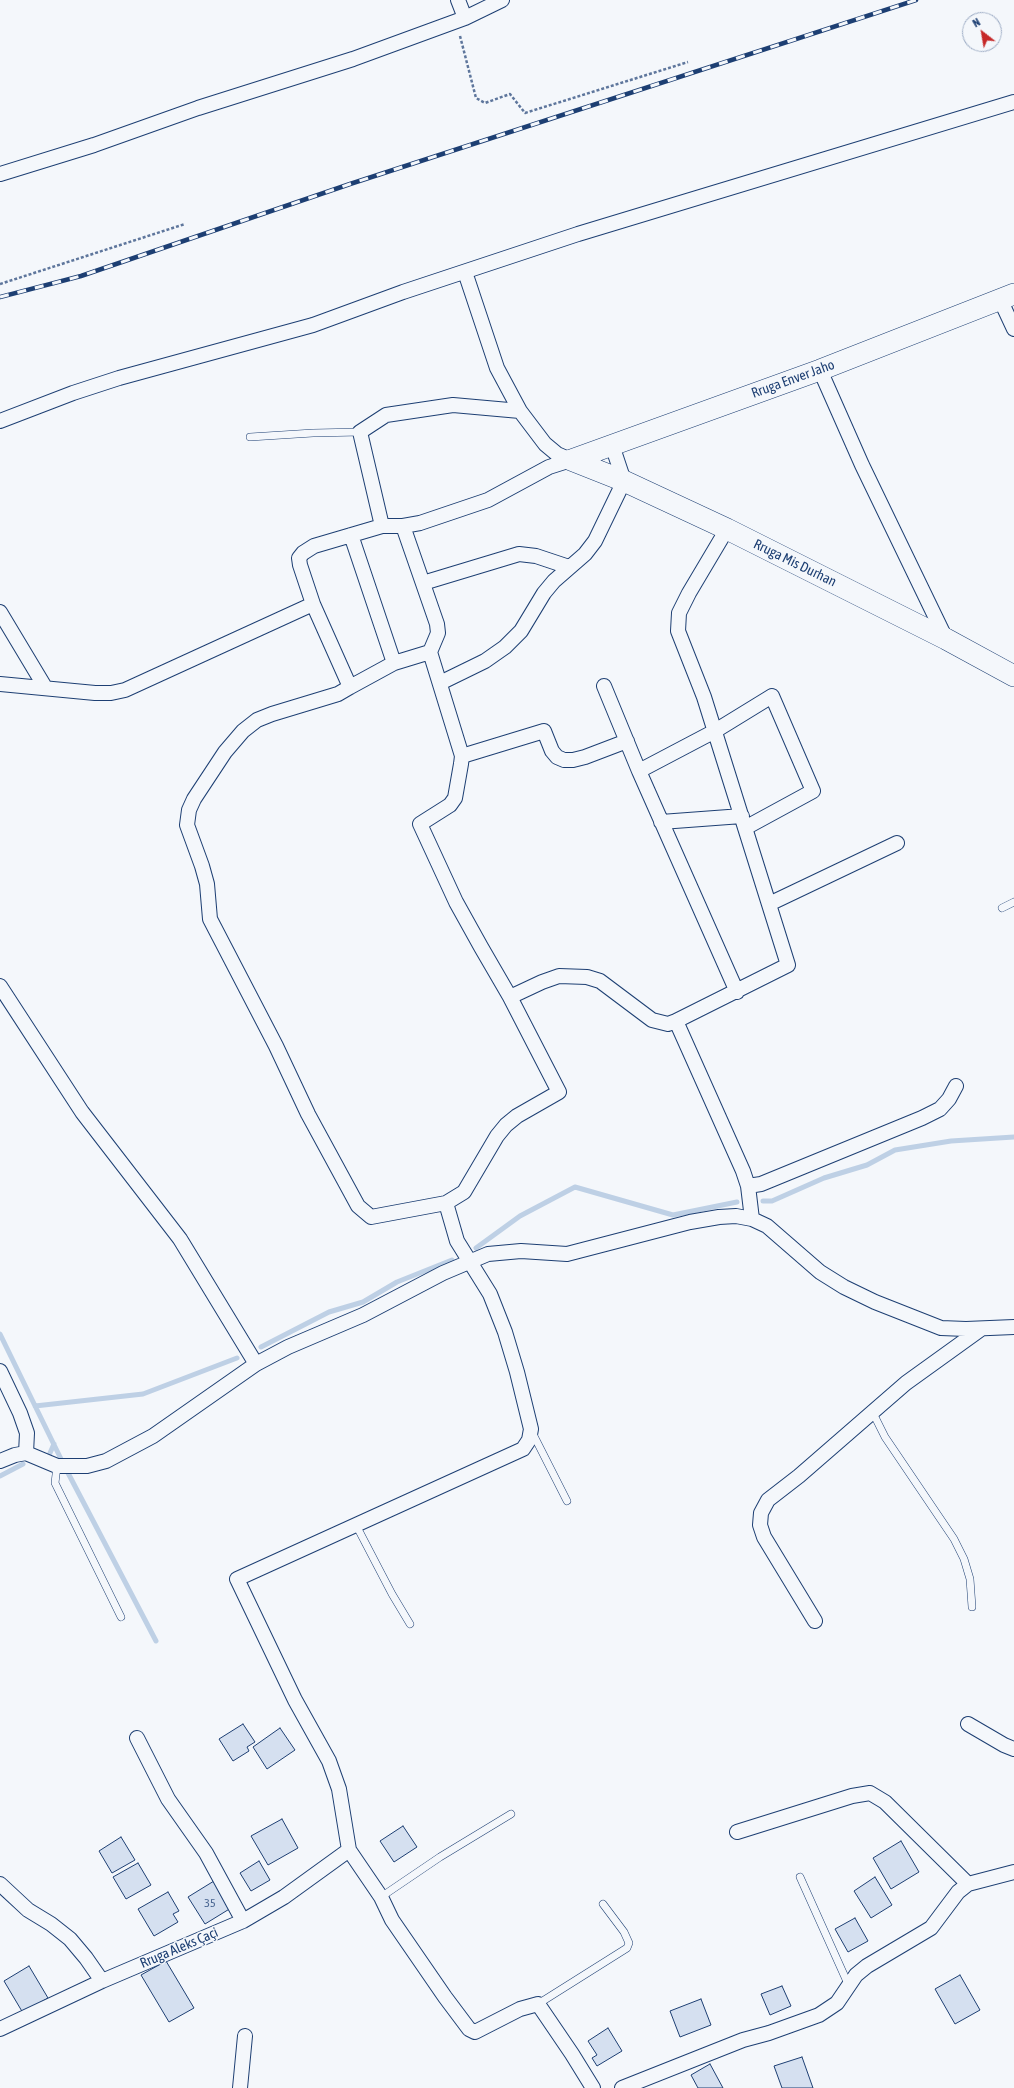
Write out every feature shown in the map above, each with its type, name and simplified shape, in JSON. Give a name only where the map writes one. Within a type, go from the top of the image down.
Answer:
[{"type":"street","points":[[458,0],[461,20]]},
{"type":"street","points":[[0,174],[94,145],[198,108],[353,59],[461,20],[502,0]]},
{"type":"street","points":[[0,421],[73,392],[313,325],[585,232],[1014,102]]},
{"type":"street","points":[[465,272],[497,368],[520,411],[545,444],[557,454],[571,460]]},
{"type":"street","points":[[1007,296],[1014,329]]},
{"type":"street","name":"Rruga Enver Jaho","points":[[571,460],[820,370],[1007,296]]},
{"type":"street","points":[[820,370],[862,465],[946,639]]},
{"type":"street","points":[[382,526],[360,432],[386,415],[430,408],[453,405],[520,411]]},
{"type":"street","points":[[440,683],[486,661],[505,647],[521,631],[544,593],[569,567],[585,554],[595,541],[624,481],[612,445]]},
{"type":"street","points":[[350,687],[313,604],[300,565],[300,558],[308,548],[382,526],[403,526],[420,523],[488,500],[548,467],[571,460]]},
{"type":"street","name":"Rruga Mis Durhan","points":[[571,460],[624,481],[727,529],[946,639],[1014,676]]},
{"type":"street","points":[[403,526],[437,624],[438,633],[430,652],[462,756],[455,798],[450,805],[420,824],[456,902],[510,997],[559,1092],[517,1116],[506,1125],[497,1136],[464,1192],[446,1203],[371,1217],[358,1206],[308,1114],[279,1052],[210,919],[207,884],[187,826],[189,810],[194,799],[225,752],[243,730],[257,720],[338,694],[394,663],[430,652]]},
{"type":"street","points":[[510,997],[559,976],[587,977],[600,981],[652,1020],[668,1024],[737,992],[788,965],[715,731],[678,631],[679,613],[689,593],[727,529]]},
{"type":"street","points":[[351,535],[394,663]]},
{"type":"street","points":[[423,583],[499,558],[519,554],[536,556],[569,567]]},
{"type":"street","points":[[0,684],[45,687],[94,693],[111,693],[125,690],[313,604]]},
{"type":"street","points":[[0,612],[45,687]]},
{"type":"street","points":[[604,686],[661,822],[737,992]]},
{"type":"street","points":[[639,771],[715,731],[772,696],[813,791],[744,822],[661,822]]},
{"type":"street","points":[[462,756],[544,731],[552,750],[557,756],[564,760],[573,760],[585,757],[627,741]]},
{"type":"street","points":[[769,904],[897,843]]},
{"type":"street","points":[[0,986],[82,1112],[180,1239],[256,1364]]},
{"type":"street","points":[[676,1021],[748,1186],[752,1218]]},
{"type":"street","points":[[748,1186],[761,1184],[922,1118],[940,1109],[949,1099],[956,1086]]},
{"type":"street","points":[[446,1203],[457,1241],[490,1294],[505,1332],[517,1372],[530,1429],[529,1440],[523,1449],[237,1580],[295,1700],[329,1760],[339,1789],[349,1850],[381,1897],[392,1920],[469,2029],[475,2032],[481,2030],[508,2015],[538,2004],[593,2088]]},
{"type":"street","points":[[0,1461],[15,1455],[26,1453],[57,1466],[87,1466],[106,1461],[153,1436],[256,1364],[288,1347],[363,1315],[411,1289],[488,1254],[501,1251],[567,1254],[690,1222],[736,1216],[752,1218],[767,1226],[782,1237],[820,1272],[875,1302],[941,1328],[980,1329],[1014,1327]]},
{"type":"street","points":[[815,1621],[764,1537],[760,1525],[761,1513],[773,1496],[799,1476],[906,1383],[980,1329]]},
{"type":"street","points":[[0,1371],[20,1413],[27,1433],[26,1453]]},
{"type":"street","points":[[968,1724],[1004,1745],[1014,1748]]},
{"type":"street","points":[[137,1738],[168,1799],[206,1853],[243,1921]]},
{"type":"street","points":[[737,1832],[852,1796],[870,1794],[885,1802],[968,1884]]},
{"type":"street","name":"Rruga Aleks Çaçi","points":[[0,2029],[102,1981],[243,1921],[284,1897],[349,1850]]},
{"type":"street","points":[[622,2088],[743,2040],[776,2031],[819,2015],[838,2003],[856,1975],[867,1966],[931,1928],[953,1898],[968,1884],[1014,1872]]},
{"type":"street","points":[[0,1884],[28,1910],[51,1924],[70,1940],[86,1958],[102,1981]]},
{"type":"street","points":[[240,2088],[245,2036]]},
{"type":"lane","points":[[250,437],[360,432]]},
{"type":"lane","points":[[1002,908],[1014,902]]},
{"type":"lane","points":[[873,1413],[885,1437],[954,1539],[964,1559],[970,1579],[972,1607]]},
{"type":"lane","points":[[530,1429],[567,1501]]},
{"type":"lane","points":[[57,1466],[55,1483],[121,1617]]},
{"type":"lane","points":[[356,1525],[392,1594],[410,1624]]},
{"type":"lane","points":[[381,1897],[440,1857],[511,1814]]},
{"type":"lane","points":[[800,1877],[849,1987]]},
{"type":"lane","points":[[538,2004],[627,1948],[629,1943],[624,1932],[603,1904]]},
{"type":"path","points":[[461,20],[476,98],[485,103],[510,94],[525,113],[688,62]]},
{"type":"path","points":[[0,284],[185,224]]},
{"type":"building","points":[[243,1724],[255,1742],[247,1747],[249,1751],[233,1761],[219,1739]]},
{"type":"building","points":[[280,1728],[295,1750],[267,1769],[253,1747]]},
{"type":"building","points":[[282,1819],[298,1848],[268,1865],[251,1836]]},
{"type":"building","points":[[403,1826],[417,1847],[394,1862],[380,1841]]},
{"type":"building","points":[[121,1837],[135,1860],[112,1873],[99,1851]]},
{"type":"building","points":[[901,1841],[919,1872],[891,1889],[873,1858]]},
{"type":"building","points":[[259,1861],[270,1880],[251,1891],[240,1873]]},
{"type":"building","points":[[138,1863],[151,1885],[126,1899],[113,1877]]},
{"type":"building","points":[[875,1877],[892,1905],[871,1918],[854,1891]]},
{"type":"building","points":[[214,1881],[231,1908],[205,1924],[188,1897]]},
{"type":"building","points":[[168,1892],[179,1911],[173,1914],[178,1922],[154,1936],[138,1909]]},
{"type":"building","points":[[855,1918],[868,1941],[848,1952],[835,1929]]},
{"type":"building","points":[[166,1961],[194,2008],[169,2022],[141,1975]]},
{"type":"building","points":[[29,1966],[48,1998],[23,2013],[4,1981]]},
{"type":"building","points":[[960,1975],[980,2010],[955,2024],[935,1989]]},
{"type":"building","points":[[782,1986],[791,2006],[770,2015],[761,1994]]},
{"type":"building","points":[[701,1999],[711,2025],[680,2037],[670,2011]]},
{"type":"building","points":[[608,2028],[622,2051],[597,2066],[592,2058],[597,2055],[588,2041]]},
{"type":"building","points":[[802,2057],[813,2088],[782,2088],[774,2066]]},
{"type":"building","points":[[710,2064],[723,2088],[698,2088],[691,2075]]},
{"type":"waterway","points":[[763,1201],[772,1201],[824,1178],[867,1165],[895,1150],[951,1141],[1014,1137]]},
{"type":"waterway","points":[[476,1248],[520,1216],[575,1187],[673,1215],[737,1202]]},
{"type":"waterway","points":[[261,1347],[329,1312],[363,1302],[397,1282],[452,1260]]},
{"type":"waterway","points":[[0,1334],[61,1459]]},
{"type":"waterway","points":[[35,1406],[143,1394],[237,1358]]},
{"type":"waterway","points":[[50,1453],[54,1444]]},
{"type":"waterway","points":[[0,1476],[23,1464]]},
{"type":"waterway","points":[[67,1471],[156,1641]]},
{"type":"railway","points":[[0,297],[81,276],[350,184],[916,0]]}]
